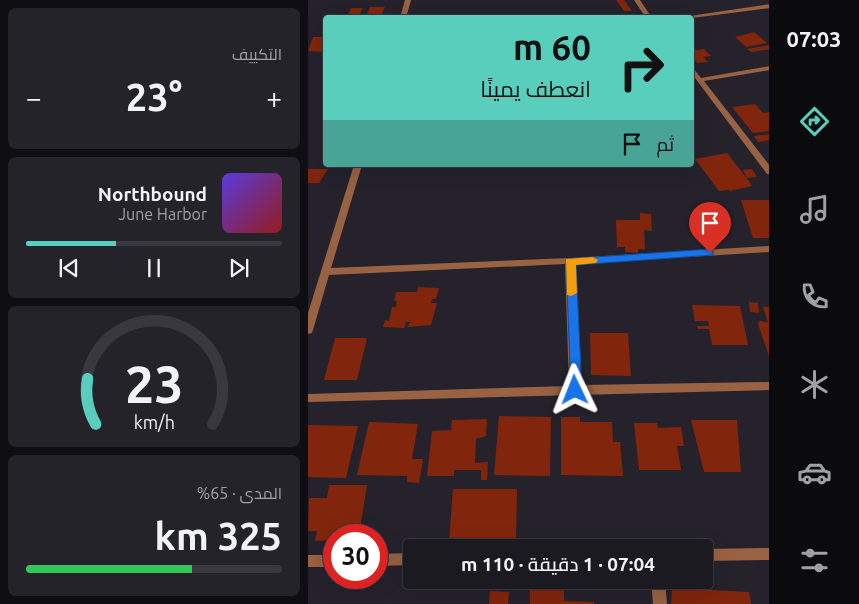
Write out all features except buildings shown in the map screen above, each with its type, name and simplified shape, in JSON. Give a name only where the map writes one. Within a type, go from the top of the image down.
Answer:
[{"type":"street","points":[[403,15],[408,0]]},
{"type":"street","points":[[637,0],[647,15]]},
{"type":"street","points":[[694,16],[770,6]]},
{"type":"street","points":[[700,80],[770,68]]},
{"type":"street","points":[[694,72],[770,172]]},
{"type":"street","points":[[308,330],[357,167]]},
{"type":"street","points":[[325,272],[570,262],[770,249]]},
{"type":"street","points":[[570,262],[575,390]]},
{"type":"street","points":[[308,398],[770,386]]},
{"type":"street","points":[[713,555],[770,554]]},
{"type":"street","points":[[388,560],[403,559]]},
{"type":"street","points":[[308,561],[323,561]]},
{"type":"street","points":[[659,589],[660,604]]},
{"type":"slow traffic","points":[[571,293],[570,262],[593,260]]},
{"type":"route","points":[[575,390],[570,262],[710,253]]}]
